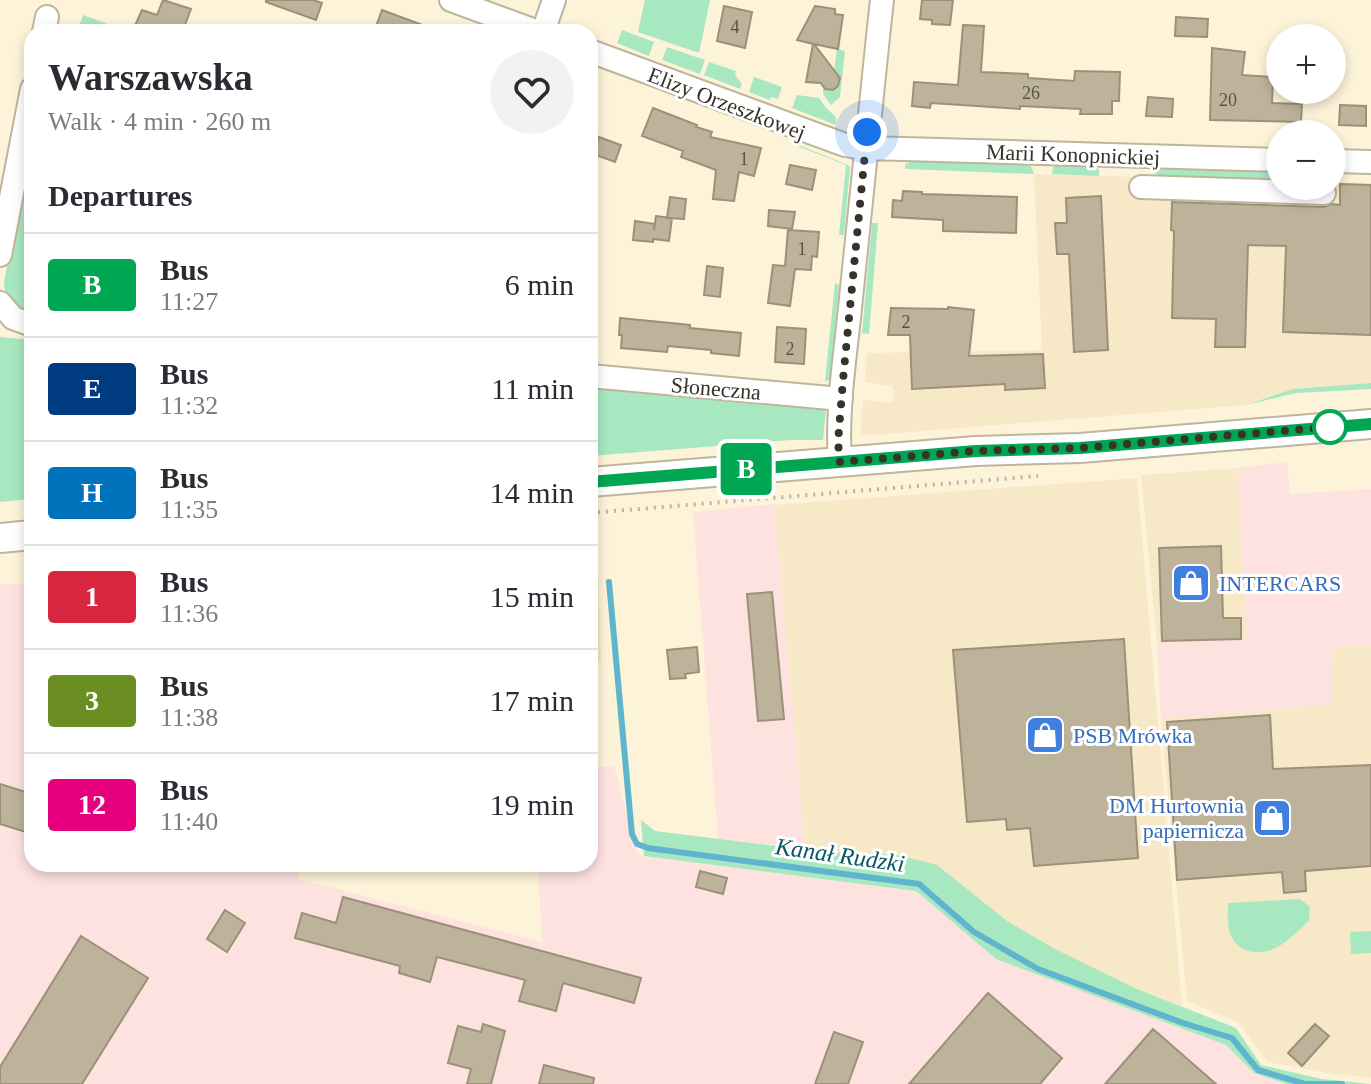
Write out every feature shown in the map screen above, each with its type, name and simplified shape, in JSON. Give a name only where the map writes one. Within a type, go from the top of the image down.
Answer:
[{"type":"main road","points":[[598,481],[1371,424]]},
{"type":"main road","points":[[0,538],[24,536]]},
{"type":"street","points":[[451,0],[518,24]]},
{"type":"street","points":[[544,24],[554,0]]},
{"type":"street","points":[[840,462],[841,399],[882,0]]},
{"type":"street","name":"Elizy Orzeszkowej","points":[[598,54],[826,140],[865,148]]},
{"type":"street","points":[[0,255],[24,133]]},
{"type":"street","name":"Marii Konopnickiej","points":[[865,148],[1266,160]]},
{"type":"street","points":[[1346,161],[1371,162]]},
{"type":"street","points":[[1141,187],[1266,191]]},
{"type":"street","points":[[0,303],[13,318],[24,322]]},
{"type":"street","name":"Słoneczna","points":[[598,377],[841,399]]},
{"type":"path","points":[[598,512],[1037,476]]},
{"type":"shaded area","points":[[1034,174],[1266,181],[1266,200],[1346,200],[1346,182],[1371,183],[1371,383],[1293,389],[1246,405],[860,436],[863,400],[893,403],[892,386],[865,382],[867,353],[1042,350]]},
{"type":"shaded area","points":[[1287,462],[1290,494],[1371,489],[1371,645],[1332,647],[1331,704],[1161,719],[1157,643],[1247,637],[1237,468]]},
{"type":"shaded area","points":[[1237,468],[1247,637],[1157,643],[1141,475]]},
{"type":"shaded area","points":[[1137,478],[1182,1006],[1137,989],[1055,949],[1007,921],[826,852],[805,848],[774,505]]},
{"type":"shaded area","points":[[774,504],[805,848],[718,839],[693,512]]},
{"type":"shaded area","points":[[598,571],[601,661],[598,661]]},
{"type":"shaded area","points":[[0,584],[24,584],[24,872],[298,872],[298,879],[542,942],[538,872],[598,872],[598,767],[614,766],[637,853],[916,891],[996,959],[1226,1045],[1254,1073],[1287,1084],[0,1084]]},
{"type":"shaded area","points":[[1371,645],[1371,1078],[1268,1062],[1238,1022],[1187,1001],[1161,719],[1331,704],[1331,647]]},
{"type":"green space","points":[[645,0],[710,0],[699,53],[638,32]]},
{"type":"green space","points":[[83,15],[108,24],[80,24]]},
{"type":"green space","points":[[622,30],[654,42],[649,56],[617,43]]},
{"type":"green space","points":[[667,47],[705,60],[700,74],[662,60]]},
{"type":"green space","points":[[837,49],[845,51],[840,97],[831,105],[823,89],[833,91],[839,86],[840,77],[834,70]]},
{"type":"green space","points":[[709,62],[736,71],[735,75],[742,84],[740,89],[704,75]]},
{"type":"green space","points":[[754,77],[782,87],[778,99],[771,97],[770,100],[749,92]]},
{"type":"green space","points":[[797,95],[819,98],[836,117],[836,125],[792,108]]},
{"type":"green space","points":[[796,144],[848,165],[850,168],[844,235],[839,235],[846,165]]},
{"type":"green space","points":[[909,157],[1027,163],[1034,174],[905,169]]},
{"type":"green space","points":[[1060,162],[1095,164],[1099,176],[1052,174],[1053,167]]},
{"type":"green space","points":[[1163,167],[1266,169],[1266,181],[1153,177]]},
{"type":"green space","points":[[24,178],[24,309],[12,302],[4,282]]},
{"type":"green space","points":[[872,223],[878,223],[869,334],[862,333]]},
{"type":"green space","points":[[835,283],[839,285],[830,380],[825,381]]},
{"type":"green space","points":[[0,337],[24,339],[24,500],[0,502]]},
{"type":"green space","points":[[1371,383],[1371,389],[1296,393],[1246,405],[1293,389]]},
{"type":"green space","points":[[598,388],[826,408],[823,440],[598,455]]},
{"type":"green space","points":[[641,820],[655,831],[826,852],[898,855],[937,865],[1007,921],[1055,949],[1137,989],[1236,1028],[1261,1065],[1322,1079],[1371,1084],[1287,1084],[1254,1073],[1226,1045],[996,959],[916,891],[644,856]]},
{"type":"green space","points":[[1300,899],[1310,907],[1309,920],[1280,946],[1253,952],[1240,947],[1232,938],[1228,903]]},
{"type":"green space","points":[[1371,931],[1371,953],[1351,954],[1350,932]]},
{"type":"building","points":[[163,0],[191,9],[185,24],[136,24],[142,10],[157,15]]},
{"type":"building","points":[[266,0],[313,0],[322,3],[316,20]]},
{"type":"building","points":[[922,0],[953,0],[950,25],[932,24],[932,20],[920,19]]},
{"type":"building","points":[[724,6],[752,12],[745,48],[717,41]]},
{"type":"building","points":[[815,6],[835,9],[835,14],[843,15],[838,49],[814,44],[840,78],[833,90],[825,89],[821,83],[806,82],[813,44],[797,40]]},
{"type":"building","points":[[382,10],[420,24],[377,24]]},
{"type":"building","points":[[1176,17],[1208,19],[1207,37],[1175,36]]},
{"type":"building","points":[[963,25],[984,26],[981,72],[1028,74],[1028,78],[1074,81],[1075,71],[1120,72],[1119,101],[1112,101],[1112,114],[1080,114],[1081,109],[1020,106],[1020,109],[931,103],[930,108],[912,106],[914,82],[958,85]]},
{"type":"building","points":[[1212,48],[1245,52],[1242,75],[1266,77],[1266,104],[1302,104],[1301,120],[1210,120]]},
{"type":"building","points":[[1148,97],[1173,99],[1172,117],[1146,116]]},
{"type":"building","points":[[1340,105],[1366,106],[1366,126],[1346,125],[1346,120],[1339,120]]},
{"type":"building","points":[[653,108],[712,132],[710,137],[761,148],[754,176],[739,172],[734,201],[713,199],[716,170],[681,157],[683,151],[642,136]]},
{"type":"building","points":[[599,137],[621,145],[615,162],[598,156]]},
{"type":"building","points":[[790,165],[816,170],[812,190],[786,184]]},
{"type":"building","points":[[1346,184],[1371,185],[1371,335],[1283,332],[1286,246],[1248,245],[1245,347],[1215,347],[1216,319],[1172,318],[1172,202],[1340,205],[1340,200],[1346,200]]},
{"type":"building","points":[[903,191],[1017,197],[1016,233],[943,231],[943,220],[892,217],[893,200],[902,201]]},
{"type":"building","points":[[1101,196],[1108,350],[1074,352],[1069,254],[1057,254],[1055,223],[1067,223],[1066,198]]},
{"type":"building","points":[[670,197],[686,199],[684,219],[667,218]]},
{"type":"building","points":[[769,210],[795,212],[792,229],[768,226]]},
{"type":"building","points":[[656,216],[672,218],[669,241],[633,240],[635,221],[655,224]]},
{"type":"building","points":[[788,230],[819,232],[817,257],[812,256],[811,270],[795,269],[790,306],[768,303],[773,265],[785,266]]},
{"type":"building","points":[[707,266],[723,268],[720,297],[704,295]]},
{"type":"building","points":[[891,308],[974,310],[969,356],[1043,354],[1045,388],[1005,390],[1005,384],[912,389],[910,335],[888,335]]},
{"type":"building","points":[[620,318],[741,333],[739,356],[668,346],[667,352],[621,348]]},
{"type":"building","points":[[777,327],[806,329],[804,364],[775,362]]},
{"type":"building","name":"INTERCARS","points":[[1221,546],[1223,618],[1241,618],[1241,639],[1162,641],[1159,548]]},
{"type":"building","points":[[772,592],[784,719],[758,721],[747,594]]},
{"type":"building","name":"PSB Mrówka","points":[[1124,639],[1138,858],[1034,866],[1030,828],[1007,830],[1006,819],[967,822],[953,650]]},
{"type":"building","points":[[697,647],[699,672],[685,674],[686,678],[670,679],[667,650]]},
{"type":"building","name":"DM Hurtownia papiernicza","points":[[1270,715],[1273,769],[1371,765],[1371,866],[1305,871],[1306,891],[1284,893],[1282,872],[1177,880],[1167,722]]},
{"type":"building","points":[[0,784],[24,792],[24,832],[0,824]]},
{"type":"building","points":[[700,871],[727,878],[723,894],[696,887]]},
{"type":"building","points":[[343,897],[641,978],[634,1003],[563,983],[556,1011],[519,1001],[525,980],[437,957],[430,982],[399,973],[400,966],[295,938],[302,913],[336,923]]},
{"type":"building","points":[[225,910],[245,923],[227,952],[207,939]]},
{"type":"building","points":[[81,936],[148,978],[82,1084],[0,1084],[0,1067]]},
{"type":"building","points":[[988,993],[1062,1058],[1040,1084],[909,1084]]},
{"type":"building","points":[[483,1024],[505,1031],[491,1084],[467,1084],[471,1069],[448,1063],[458,1026],[481,1032]]},
{"type":"building","points":[[1315,1024],[1329,1036],[1302,1066],[1288,1053]]},
{"type":"building","points":[[1153,1029],[1216,1084],[1105,1084]]},
{"type":"building","points":[[834,1032],[863,1042],[848,1084],[815,1084]]},
{"type":"building","points":[[544,1065],[594,1078],[593,1084],[539,1084]]},
{"type":"waterway","name":"Kanał Rudzki","points":[[609,582],[632,834],[637,844],[648,848],[919,884],[974,932],[1038,969],[1232,1038],[1258,1070],[1305,1084],[1342,1084]]},
{"type":"bus line","name":"B","points":[[598,481],[976,451],[1080,448],[1371,424]]},
{"type":"place","name":"INTERCARS","points":[[1191,583]]},
{"type":"place","name":"PSB Mrówka","points":[[1045,735]]},
{"type":"place","name":"DM Hurtownia papiernicza","points":[[1272,818]]},
{"type":"route","points":[[867,132],[843,380],[838,442],[840,462],[976,451],[1080,448],[1330,427]]}]
